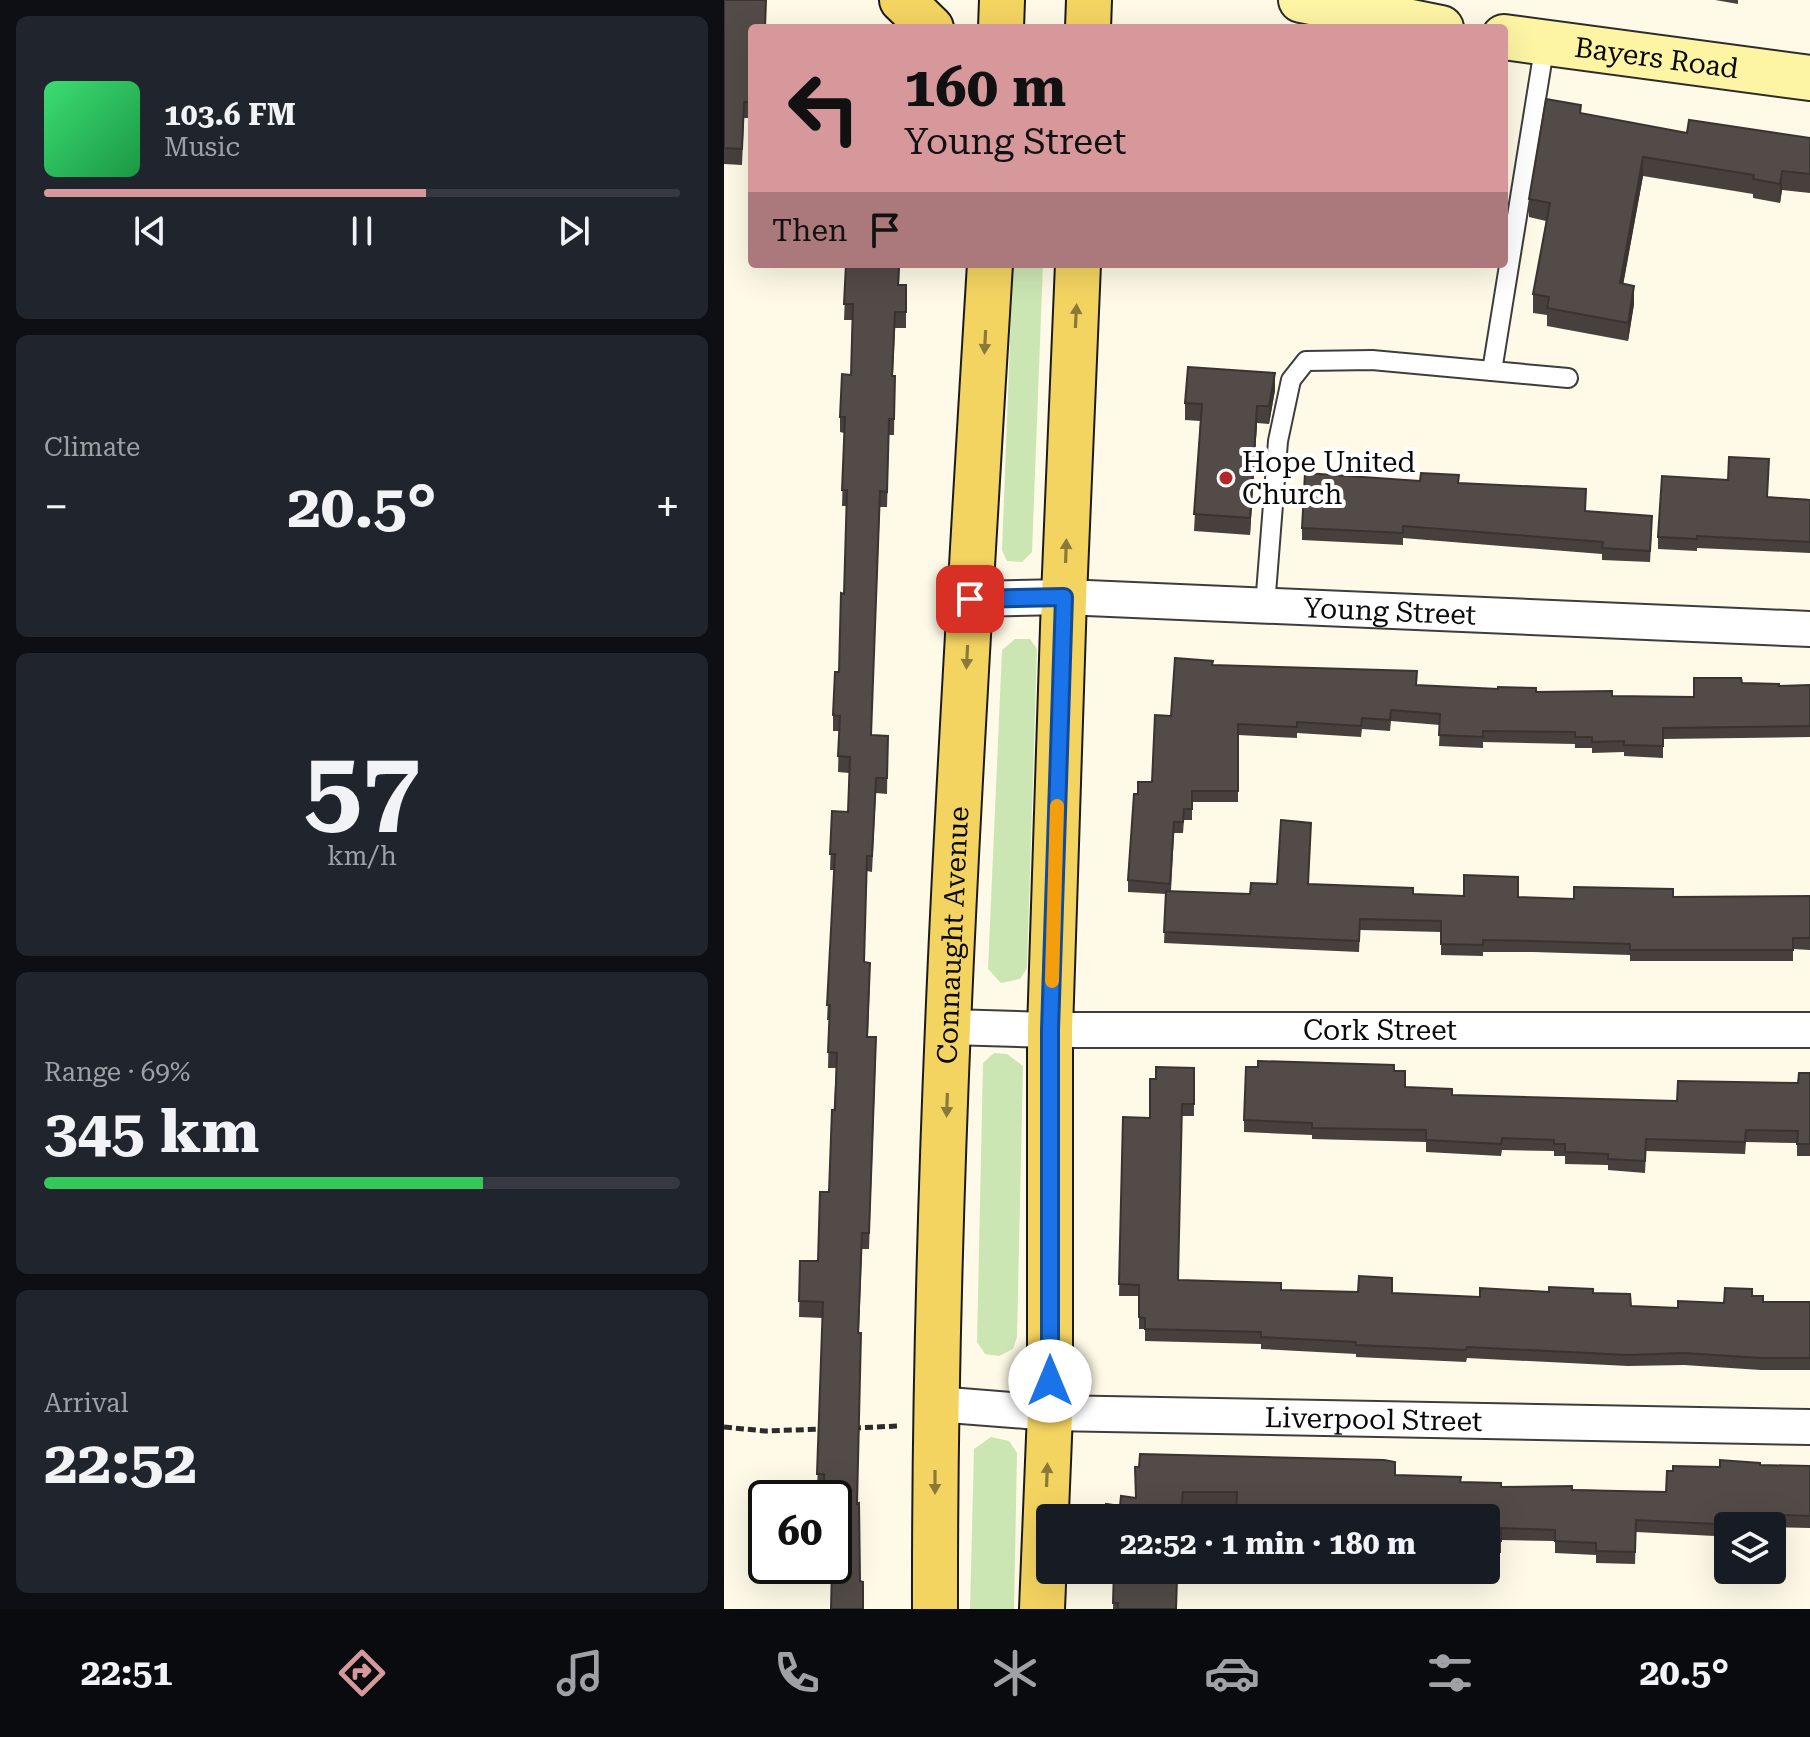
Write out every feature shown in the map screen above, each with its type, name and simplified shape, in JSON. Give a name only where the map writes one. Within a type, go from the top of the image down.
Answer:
[{"type":"main road","points":[[902,0],[927,24]]},
{"type":"main road","points":[[1001,24],[1002,0]]},
{"type":"main road","points":[[1088,24],[1089,0]]},
{"type":"main road","points":[[1301,0],[1419,24]]},
{"type":"main road","name":"Bayers Road","points":[[1524,40],[1810,78]]},
{"type":"main road","name":"Connaught Avenue","points":[[935,1609],[922,1415],[950,1027],[970,599],[990,268]]},
{"type":"main road","points":[[1042,1609],[1050,1413],[1050,1030],[1078,268]]},
{"type":"street","name":"Young Street","points":[[970,599],[1064,597],[1810,629]]},
{"type":"street","name":"Cork Street","points":[[950,1027],[1050,1030],[1810,1030]]},
{"type":"street","name":"Liverpool Street","points":[[922,1415],[1050,1413],[1810,1427]]},
{"type":"lane","points":[[1508,206],[1524,40]]},
{"type":"lane","points":[[1492,371],[1502,268]]},
{"type":"lane","points":[[1265,606],[1278,441],[1291,380],[1306,361],[1372,360],[1568,378]]},
{"type":"path","points":[[844,1428],[922,1415]]},
{"type":"path","points":[[724,1427],[765,1431],[828,1429]]},
{"type":"green space","points":[[1013,268],[1043,268],[1032,552],[1022,562],[1007,561],[1002,550]]},
{"type":"green space","points":[[1015,639],[1030,639],[1037,649],[1027,968],[1020,979],[1001,983],[988,969],[1002,650]]},
{"type":"green space","points":[[994,1053],[1007,1054],[1023,1066],[1017,1337],[1013,1349],[999,1356],[985,1354],[977,1342],[983,1063]]},
{"type":"green space","points":[[991,1437],[1009,1441],[1017,1453],[1014,1609],[970,1609],[974,1449]]},
{"type":"building","points":[[724,0],[766,0],[765,24],[748,24],[748,102],[744,102],[742,149],[724,148]]},
{"type":"building","points":[[1546,99],[1581,105],[1580,113],[1687,133],[1689,120],[1810,138],[1810,174],[1782,171],[1780,184],[1753,179],[1754,175],[1643,157],[1620,283],[1634,286],[1628,323],[1547,308],[1549,297],[1533,294],[1550,203],[1529,199]]},
{"type":"building","points":[[846,268],[899,268],[898,285],[906,285],[906,312],[895,312],[892,376],[895,376],[894,419],[889,419],[887,492],[880,491],[871,735],[888,736],[887,778],[876,778],[872,856],[867,856],[864,962],[870,963],[867,1037],[876,1037],[869,1233],[862,1233],[858,1333],[861,1333],[857,1504],[863,1609],[831,1609],[832,1584],[852,1584],[852,1480],[824,1480],[824,1474],[817,1474],[823,1302],[799,1301],[800,1261],[818,1261],[820,1192],[829,1192],[832,1110],[835,1110],[837,1053],[828,1052],[830,1005],[827,1005],[835,854],[830,854],[832,811],[848,812],[850,757],[838,756],[840,716],[833,715],[835,672],[839,672],[841,593],[844,594],[847,490],[842,490],[845,417],[840,417],[842,374],[851,375],[853,304],[844,304]]},
{"type":"building","name":"Hope United Church","points":[[1188,367],[1275,373],[1269,406],[1257,406],[1250,518],[1194,514],[1202,404],[1185,403]]},
{"type":"building","points":[[1729,457],[1769,459],[1767,497],[1810,500],[1810,542],[1658,537],[1662,476],[1728,480]]},
{"type":"building","points":[[1305,473],[1420,481],[1421,473],[1459,475],[1458,483],[1586,489],[1585,511],[1652,516],[1650,551],[1602,548],[1603,542],[1403,526],[1403,533],[1302,528]]},
{"type":"building","points":[[1175,658],[1213,661],[1212,665],[1417,671],[1416,685],[1536,688],[1536,692],[1612,691],[1612,696],[1694,697],[1694,678],[1741,678],[1742,683],[1779,686],[1810,685],[1810,726],[1663,728],[1663,746],[1624,745],[1624,741],[1592,742],[1592,737],[1575,737],[1575,732],[1483,731],[1483,737],[1439,735],[1440,714],[1391,710],[1390,720],[1362,718],[1361,726],[1297,722],[1297,727],[1238,724],[1238,791],[1192,791],[1192,809],[1184,809],[1183,822],[1174,822],[1170,884],[1128,880],[1134,794],[1138,794],[1138,782],[1152,782],[1155,715],[1171,716]]},
{"type":"building","points":[[1281,820],[1311,823],[1308,884],[1413,888],[1413,894],[1464,896],[1464,875],[1518,877],[1518,897],[1574,899],[1574,887],[1673,889],[1673,897],[1810,896],[1810,938],[1793,938],[1793,950],[1630,950],[1630,944],[1483,940],[1483,945],[1441,944],[1441,921],[1360,919],[1359,941],[1164,932],[1166,891],[1250,894],[1251,883],[1277,884]]},
{"type":"building","points":[[1258,1061],[1394,1065],[1394,1071],[1405,1071],[1405,1087],[1452,1089],[1452,1095],[1677,1101],[1678,1081],[1798,1083],[1799,1073],[1810,1073],[1810,1144],[1797,1144],[1798,1131],[1746,1130],[1745,1142],[1646,1139],[1645,1161],[1608,1159],[1608,1154],[1565,1152],[1565,1144],[1554,1144],[1554,1140],[1502,1138],[1501,1144],[1426,1140],[1426,1130],[1312,1128],[1312,1123],[1244,1120],[1246,1067],[1258,1067]]},
{"type":"building","points":[[1156,1067],[1194,1068],[1194,1104],[1182,1104],[1178,1280],[1281,1283],[1281,1290],[1358,1292],[1359,1276],[1392,1278],[1392,1293],[1480,1297],[1480,1288],[1549,1292],[1549,1287],[1593,1289],[1593,1293],[1630,1294],[1631,1306],[1678,1308],[1678,1301],[1724,1303],[1725,1288],[1752,1289],[1752,1296],[1763,1296],[1763,1302],[1810,1302],[1810,1358],[1684,1353],[1628,1355],[1467,1347],[1466,1350],[1261,1337],[1261,1332],[1145,1329],[1145,1318],[1139,1317],[1139,1285],[1119,1284],[1123,1117],[1150,1118],[1150,1079],[1156,1079]]},
{"type":"building","points":[[1140,1454],[1384,1460],[1395,1462],[1395,1475],[1461,1477],[1460,1482],[1501,1483],[1501,1487],[1572,1486],[1572,1490],[1666,1492],[1667,1471],[1673,1471],[1673,1466],[1720,1467],[1720,1460],[1810,1466],[1810,1516],[1786,1515],[1786,1512],[1714,1512],[1714,1524],[1636,1520],[1635,1552],[1596,1551],[1596,1543],[1555,1541],[1555,1530],[1501,1528],[1500,1541],[1500,1504],[1237,1504],[1237,1492],[1183,1492],[1182,1504],[1120,1504],[1121,1496],[1136,1498],[1135,1467],[1139,1467]]},
{"type":"building","points":[[1114,1584],[1177,1584],[1176,1609],[1118,1609],[1118,1603],[1113,1603]]},
{"type":"slow traffic","points":[[1052,981],[1057,806]]},
{"type":"place","name":"Hope United Church","points":[[1226,478]]},
{"type":"route","points":[[970,599],[1064,597],[1050,1030],[1050,1381]]}]
